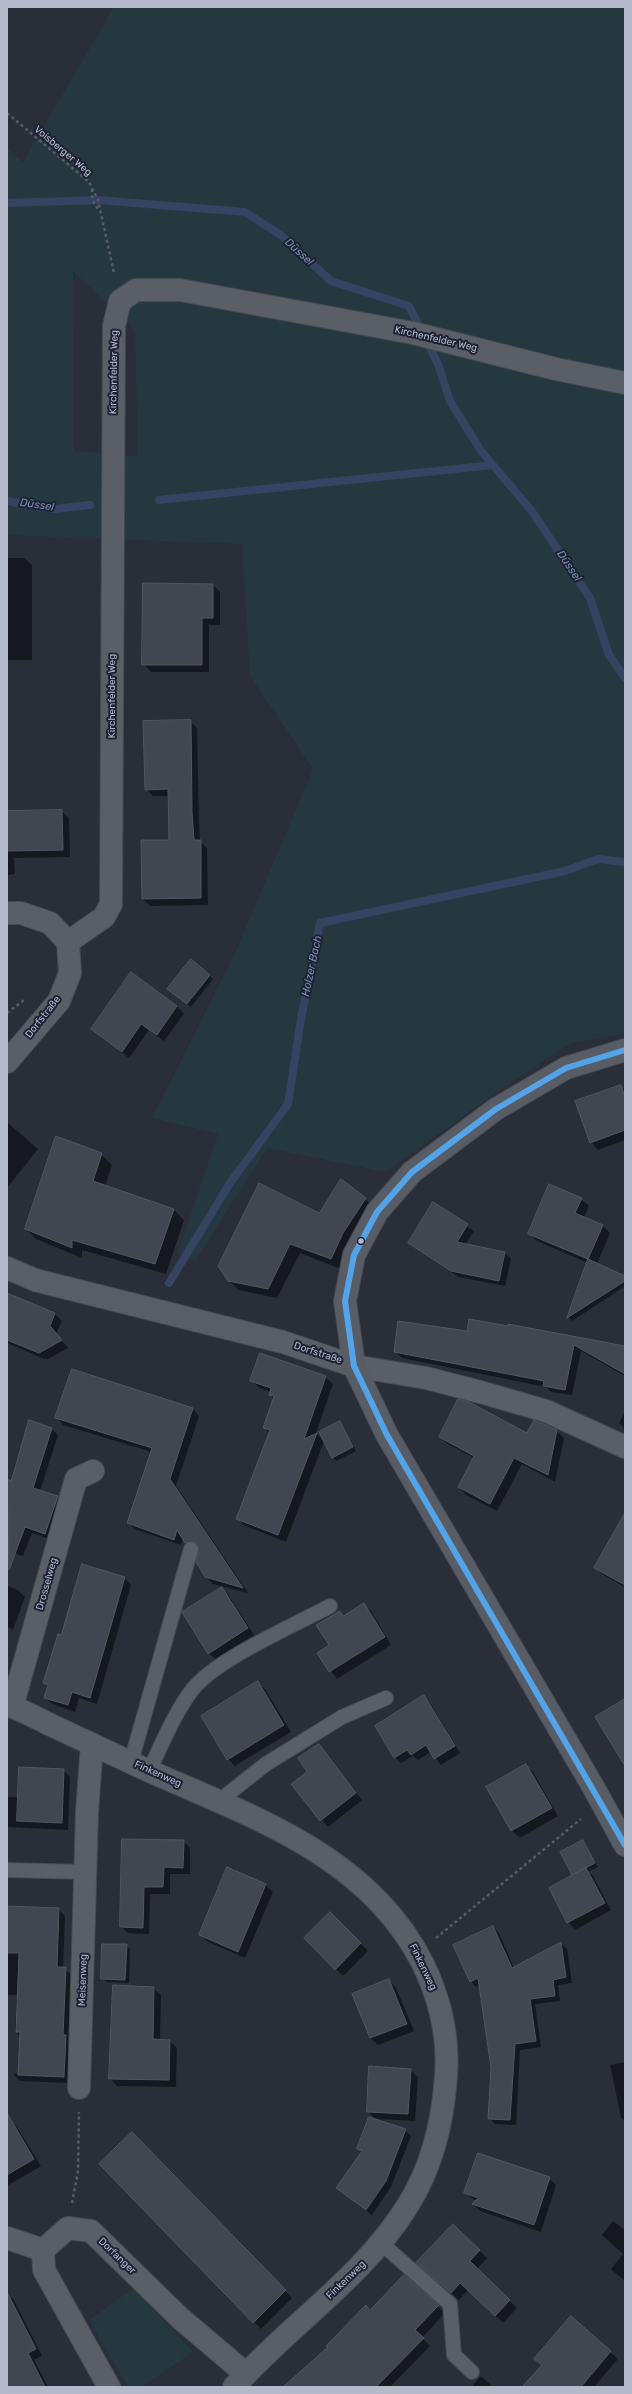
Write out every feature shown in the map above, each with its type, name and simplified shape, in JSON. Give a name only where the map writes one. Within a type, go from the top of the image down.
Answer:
[{"type":"main road","points":[[625,1050],[566,1068],[496,1109],[412,1172],[376,1212],[354,1255],[345,1301],[354,1366],[386,1434],[602,1803],[625,1845]]},
{"type":"street","name":"Kirchenfelder Weg","points":[[68,942],[104,917],[111,904],[114,326],[120,301],[136,290],[180,290],[413,332],[466,344],[556,369],[625,383]]},
{"type":"street","points":[[7,913],[21,913],[50,923],[68,942]]},
{"type":"street","name":"Dorfstraße","points":[[7,1062],[59,1001],[70,973],[68,942]]},
{"type":"street","name":"Dorfstraße","points":[[7,1268],[35,1280],[283,1342],[354,1366],[426,1378],[546,1411],[625,1447]]},
{"type":"street","name":"Drosselweg","points":[[9,1706],[76,1479],[93,1471]]},
{"type":"street","name":"Finkenweg","points":[[9,1706],[219,1801],[315,1850],[349,1873],[380,1900],[401,1926],[417,1953],[438,1999],[444,2027],[448,2060],[446,2088],[437,2139],[420,2183],[409,2205],[381,2243],[337,2289],[240,2380]]},
{"type":"street","name":"Meisenweg","points":[[80,2088],[87,1872],[87,1812],[92,1744]]},
{"type":"street","points":[[43,2250],[68,2228]]},
{"type":"street","name":"Dorfanger","points":[[68,2228],[91,2231],[180,2318],[240,2380]]},
{"type":"street","points":[[7,2238],[43,2250]]},
{"type":"street","points":[[43,2250],[44,2270],[109,2387]]},
{"type":"lane","points":[[140,1766],[191,1549]]},
{"type":"lane","points":[[140,1766],[193,1689],[207,1675],[244,1652],[330,1606]]},
{"type":"lane","points":[[219,1801],[266,1764],[342,1717],[386,1698]]},
{"type":"lane","points":[[7,1870],[87,1872]]},
{"type":"lane","points":[[381,2243],[450,2304],[454,2355],[472,2372]]},
{"type":"path","name":"Voisberger Weg","points":[[7,113],[89,182],[100,210],[120,301]]},
{"type":"path","points":[[92,188],[91,195],[95,206],[100,210]]},
{"type":"path","points":[[7,1013],[28,997]]},
{"type":"path","points":[[417,1953],[602,1803]]},
{"type":"path","points":[[68,2228],[78,2171],[80,2088]]},
{"type":"shaded area","points":[[114,7],[625,7],[625,1033],[571,1043],[498,1091],[386,1172],[267,1148],[195,1261],[178,1252],[218,1134],[152,1118],[236,951],[313,769],[250,676],[242,544],[7,535],[7,148],[23,162]],"holes":[[[73,271],[135,331],[138,456],[74,451]]]},
{"type":"shaded area","points":[[134,2288],[193,2352],[141,2387],[128,2387],[89,2320]]},
{"type":"building","points":[[143,583],[213,584],[213,618],[202,618],[202,665],[142,665]]},
{"type":"building","points":[[191,720],[192,813],[194,840],[201,840],[201,898],[142,899],[141,840],[169,840],[168,789],[145,790],[143,721]]},
{"type":"building","points":[[62,810],[63,850],[7,851],[7,811]]},
{"type":"building","points":[[191,959],[210,975],[187,1004],[167,989]]},
{"type":"building","points":[[131,972],[177,1006],[157,1035],[141,1024],[122,1052],[91,1029]]},
{"type":"building","points":[[621,1085],[625,1097],[625,1130],[590,1143],[575,1101]]},
{"type":"building","points":[[56,1136],[102,1153],[93,1181],[174,1209],[155,1264],[72,1240],[72,1248],[25,1229]]},
{"type":"building","points":[[341,1179],[366,1198],[343,1233],[331,1259],[290,1244],[268,1289],[228,1281],[218,1266],[259,1183],[319,1213]]},
{"type":"building","points":[[549,1184],[582,1198],[575,1213],[603,1225],[588,1259],[528,1234]]},
{"type":"building","points":[[433,1202],[468,1224],[457,1242],[505,1252],[499,1281],[451,1271],[408,1243]]},
{"type":"building","points":[[588,1259],[625,1276],[625,1281],[567,1318]]},
{"type":"building","points":[[7,1293],[55,1313],[50,1326],[62,1340],[39,1353],[7,1340]]},
{"type":"building","points":[[469,1319],[508,1326],[508,1324],[625,1346],[625,1374],[574,1345],[565,1390],[543,1386],[544,1381],[394,1352],[398,1321],[467,1331]]},
{"type":"building","points":[[260,1353],[326,1376],[304,1439],[317,1433],[278,1535],[236,1519],[270,1430],[263,1428],[274,1396],[269,1395],[271,1388],[250,1381]]},
{"type":"building","points":[[72,1369],[193,1408],[170,1479],[243,1588],[205,1577],[196,1562],[199,1551],[197,1543],[193,1541],[185,1543],[177,1530],[174,1540],[127,1523],[152,1448],[55,1418]]},
{"type":"building","points":[[458,1399],[467,1401],[527,1433],[534,1420],[557,1430],[548,1475],[514,1458],[490,1504],[458,1487],[474,1456],[439,1437]]},
{"type":"building","points":[[29,1420],[52,1428],[33,1488],[58,1496],[45,1534],[25,1527],[9,1570],[7,1479],[11,1481]]},
{"type":"building","points":[[340,1421],[353,1447],[332,1458],[319,1432]]},
{"type":"building","points":[[625,1513],[625,1585],[594,1568]]},
{"type":"building","points":[[82,1564],[125,1577],[90,1698],[72,1692],[68,1705],[44,1698],[48,1685],[43,1683],[58,1634],[61,1635]]},
{"type":"building","points":[[222,1587],[248,1628],[208,1654],[182,1612]]},
{"type":"building","points":[[364,1603],[385,1637],[329,1672],[317,1653],[329,1645],[316,1625],[340,1611],[343,1616]]},
{"type":"building","points":[[258,1681],[284,1725],[227,1760],[201,1716]]},
{"type":"building","points":[[424,1695],[455,1746],[434,1759],[426,1745],[411,1755],[407,1750],[394,1758],[375,1726]]},
{"type":"building","points":[[625,1699],[625,1766],[595,1717]]},
{"type":"building","points":[[319,1744],[356,1793],[320,1821],[291,1784],[307,1772],[298,1758]]},
{"type":"building","points":[[526,1764],[552,1808],[511,1831],[486,1787]]},
{"type":"building","points":[[19,1767],[64,1769],[62,1823],[17,1821]]},
{"type":"building","points":[[122,1839],[184,1840],[183,1868],[164,1867],[163,1887],[144,1887],[143,1928],[120,1927]]},
{"type":"building","points":[[583,1840],[595,1863],[572,1875],[560,1852]]},
{"type":"building","points":[[227,1867],[266,1884],[238,1952],[199,1935]]},
{"type":"building","points":[[586,1868],[605,1903],[567,1923],[549,1888]]},
{"type":"building","points":[[7,1906],[59,1908],[57,1967],[66,1967],[63,2035],[66,2035],[64,2077],[18,2075],[20,2032],[16,2032],[19,1953],[7,1953]]},
{"type":"building","points":[[330,1912],[361,1943],[335,1970],[304,1938]]},
{"type":"building","points":[[493,1926],[512,1968],[561,1942],[566,1977],[553,1980],[555,1996],[530,1999],[536,2041],[515,2044],[510,2120],[488,2119],[491,2068],[478,1978],[470,1982],[453,1945]]},
{"type":"building","points":[[102,1944],[127,1944],[125,1980],[101,1979]]},
{"type":"building","points":[[389,1979],[407,2024],[370,2038],[352,1994]]},
{"type":"building","points":[[113,1985],[154,1987],[153,2039],[170,2040],[169,2080],[109,2079]]},
{"type":"building","points":[[369,2066],[411,2069],[408,2114],[367,2112]]},
{"type":"building","points":[[7,2113],[34,2159],[7,2175]]},
{"type":"building","points":[[369,2117],[406,2129],[386,2181],[366,2210],[336,2188],[362,2151],[357,2149]]},
{"type":"building","points":[[132,2132],[286,2290],[253,2323],[99,2164]]},
{"type":"building","points":[[478,2153],[550,2177],[534,2225],[472,2204],[478,2198],[464,2193]]},
{"type":"building","points":[[453,2224],[480,2250],[470,2261],[510,2300],[495,2316],[460,2283],[451,2293],[416,2263]]},
{"type":"building","points":[[404,2275],[439,2305],[415,2330],[424,2338],[376,2387],[283,2387],[328,2347],[326,2346],[366,2305],[370,2310]]},
{"type":"building","points":[[7,2292],[36,2349],[28,2353],[45,2387],[7,2387]]},
{"type":"building","points":[[571,2316],[611,2351],[581,2387],[522,2387],[542,2365],[534,2359]]},
{"type":"waterway","name":"Düssel","points":[[7,203],[98,200],[245,212],[282,236],[331,281],[409,306],[438,364],[450,401],[481,451],[531,510],[590,598],[609,655],[625,678]]},
{"type":"waterway","name":"Düssel","points":[[159,500],[493,465]]},
{"type":"waterway","name":"Düssel","points":[[7,501],[54,509],[90,505]]},
{"type":"waterway","name":"Holzer Bach","points":[[169,1283],[230,1183],[288,1104],[301,1019],[320,923],[565,871],[598,859],[625,862]]},
{"type":"transit line","points":[[625,1050],[566,1068],[496,1109],[412,1172],[377,1212],[354,1255],[345,1301],[354,1366],[387,1435],[625,1845]]}]
